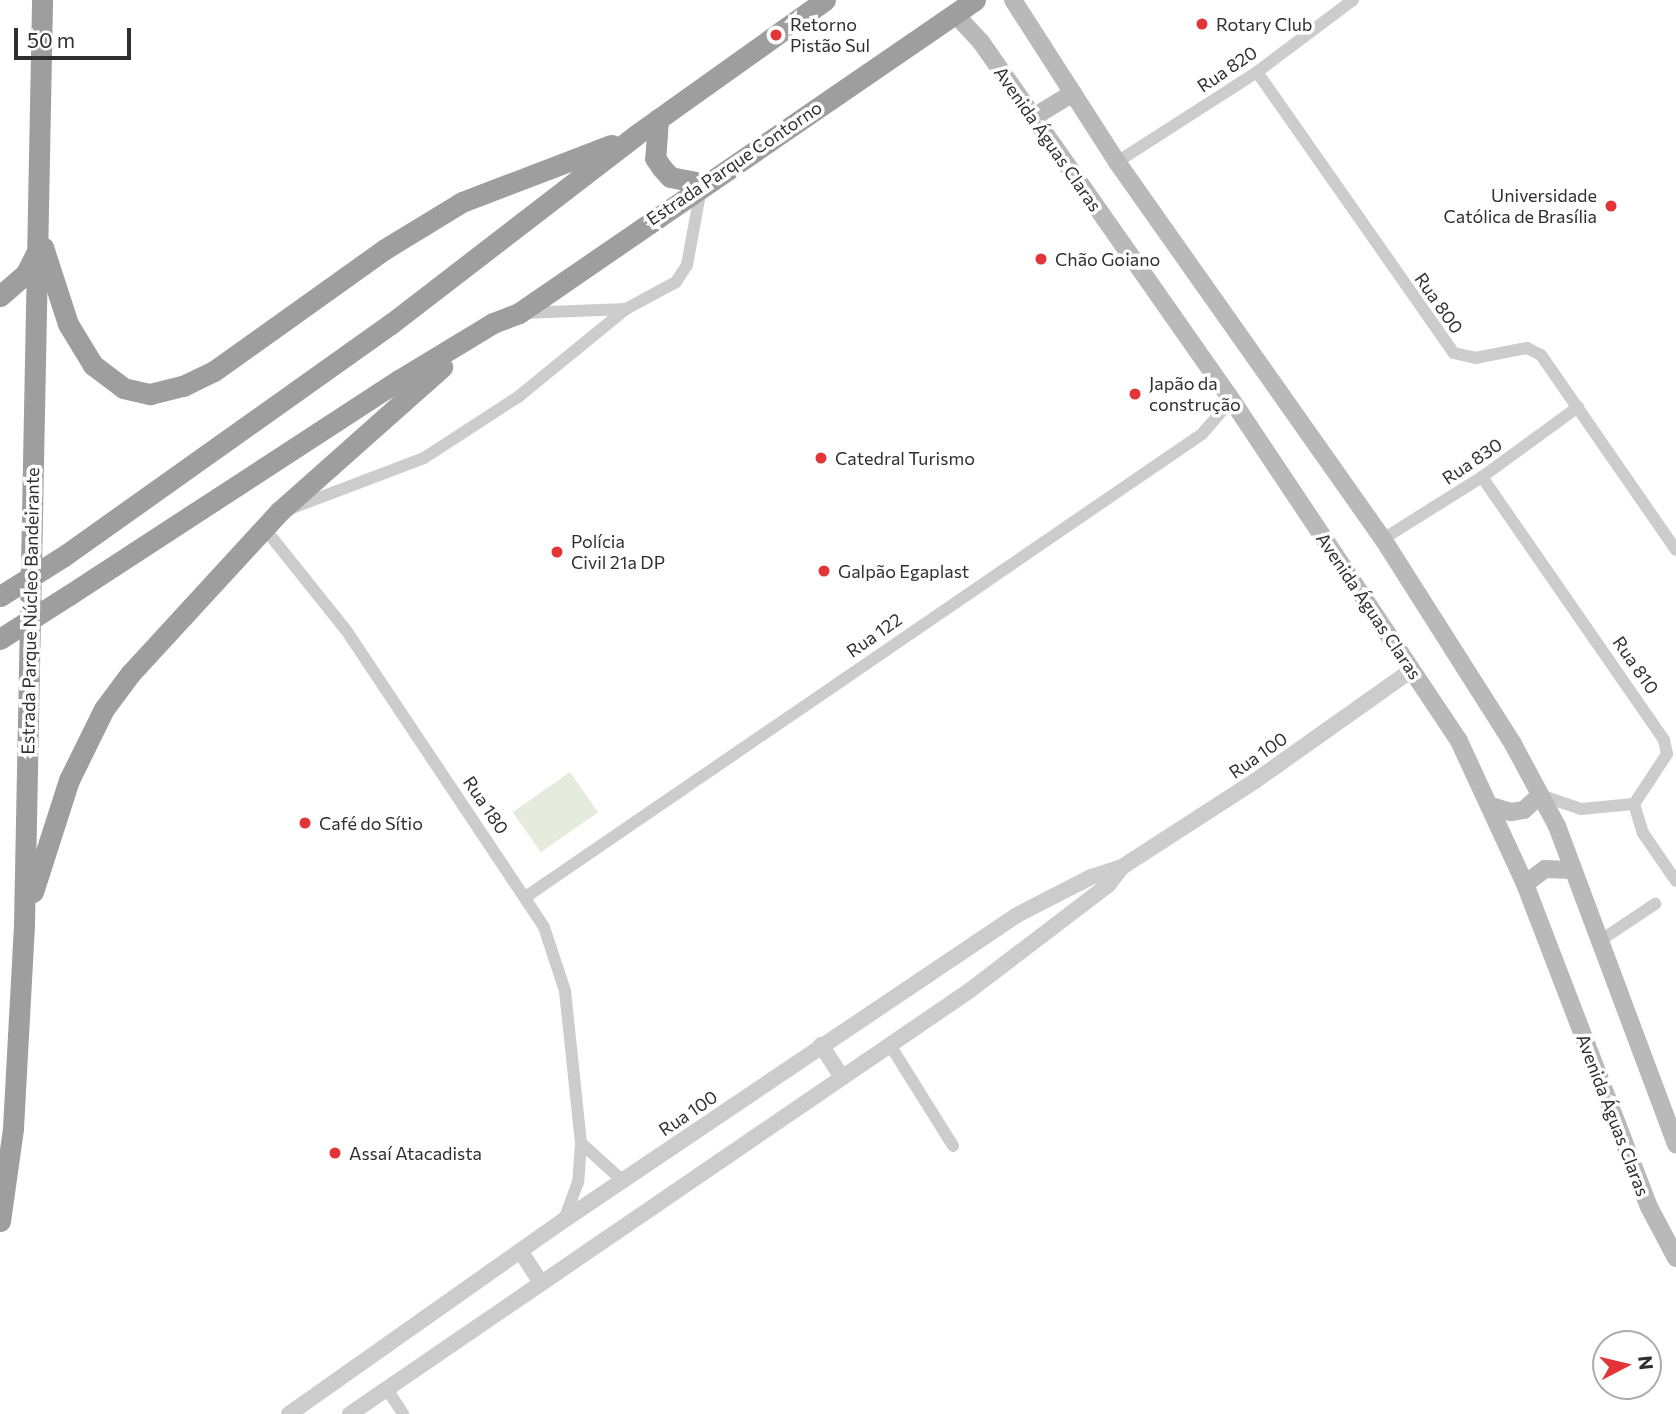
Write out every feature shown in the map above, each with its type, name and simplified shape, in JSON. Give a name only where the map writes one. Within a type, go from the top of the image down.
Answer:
[{"type":"highway","name":"Estrada Parque Núcleo Bandeirante","points":[[0,1221],[13,1128],[24,924],[43,0]]},
{"type":"highway","points":[[0,596],[64,556],[392,323],[658,118],[825,0]]},
{"type":"highway","name":"Estrada Parque Contorno","points":[[493,323],[519,313],[702,183],[975,0]]},
{"type":"highway","points":[[658,118],[655,158],[670,177],[702,183]]},
{"type":"highway","points":[[38,241],[81,348],[110,380],[123,388],[150,394],[184,386],[214,371],[385,249],[462,202],[636,135]]},
{"type":"highway","points":[[0,296],[26,273],[38,241]]},
{"type":"highway","points":[[24,924],[69,780],[104,709],[158,638],[280,511],[493,323]]},
{"type":"highway","points":[[0,639],[493,323]]},
{"type":"highway","points":[[0,1146],[13,1128]]},
{"type":"main road","points":[[1013,0],[1117,162],[1383,539],[1484,694],[1557,826],[1598,942],[1676,1145]]},
{"type":"main road","name":"Avenida Águas Claras","points":[[955,14],[981,42],[1227,393],[1458,741],[1492,806],[1525,884],[1649,1207],[1676,1258]]},
{"type":"main road","points":[[1032,118],[1073,93]]},
{"type":"main road","points":[[1492,806],[1511,812],[1524,810],[1539,795]]},
{"type":"main road","points":[[1525,884],[1541,871],[1572,870]]},
{"type":"street","name":"Rua 820","points":[[1117,162],[1256,72],[1353,0]]},
{"type":"street","name":"Rua 800","points":[[1256,72],[1454,353],[1468,358],[1520,348],[1535,351],[1578,407],[1676,550]]},
{"type":"street","points":[[280,511],[424,458],[518,397],[626,309],[676,282],[687,265],[702,183]]},
{"type":"street","points":[[519,313],[626,309]]},
{"type":"street","name":"Rua 122","points":[[527,896],[1202,434],[1224,409],[1227,393]]},
{"type":"street","name":"Rua 830","points":[[1383,539],[1482,477],[1578,407]]},
{"type":"street","name":"Rua 810","points":[[1482,477],[1664,740],[1667,754],[1634,804]]},
{"type":"street","name":"Rua 180","points":[[265,529],[346,630],[527,896],[554,951],[565,991],[582,1143],[578,1182],[564,1220]]},
{"type":"street","name":"Rua 100","points":[[289,1414],[564,1220],[1017,915],[1091,877],[1122,867],[1255,781],[1412,670]]},
{"type":"street","points":[[1539,795],[1581,809],[1634,804],[1643,833],[1676,881]]},
{"type":"street","name":"Rua 100","points":[[349,1414],[969,991],[1108,885],[1122,867]]},
{"type":"street","points":[[1598,942],[1655,904]]},
{"type":"street","points":[[821,1045],[842,1077]]},
{"type":"street","points":[[890,1045],[953,1146]]},
{"type":"street","points":[[582,1143],[622,1181]]},
{"type":"street","points":[[521,1252],[541,1283]]},
{"type":"street","points":[[387,1389],[403,1414]]},
{"type":"shaded area","points":[[570,772],[598,812],[541,852],[513,812]]},
{"type":"place","name":"Rotary Club","points":[[1202,24]]},
{"type":"place","name":"Retorno Pistão Sul","points":[[776,35]]},
{"type":"place","name":"Universidade Católica de Brasília","points":[[1611,206]]},
{"type":"place","name":"Chão Goiano","points":[[1041,259]]},
{"type":"place","name":"Japão da construção","points":[[1135,394]]},
{"type":"place","name":"Catedral Turismo","points":[[821,458]]},
{"type":"place","name":"Polícia Civil 21a DP","points":[[557,552]]},
{"type":"place","name":"Galpão Egaplast","points":[[824,571]]},
{"type":"place","name":"Café do Sítio","points":[[305,823]]},
{"type":"place","name":"Assaí Atacadista","points":[[335,1153]]}]
